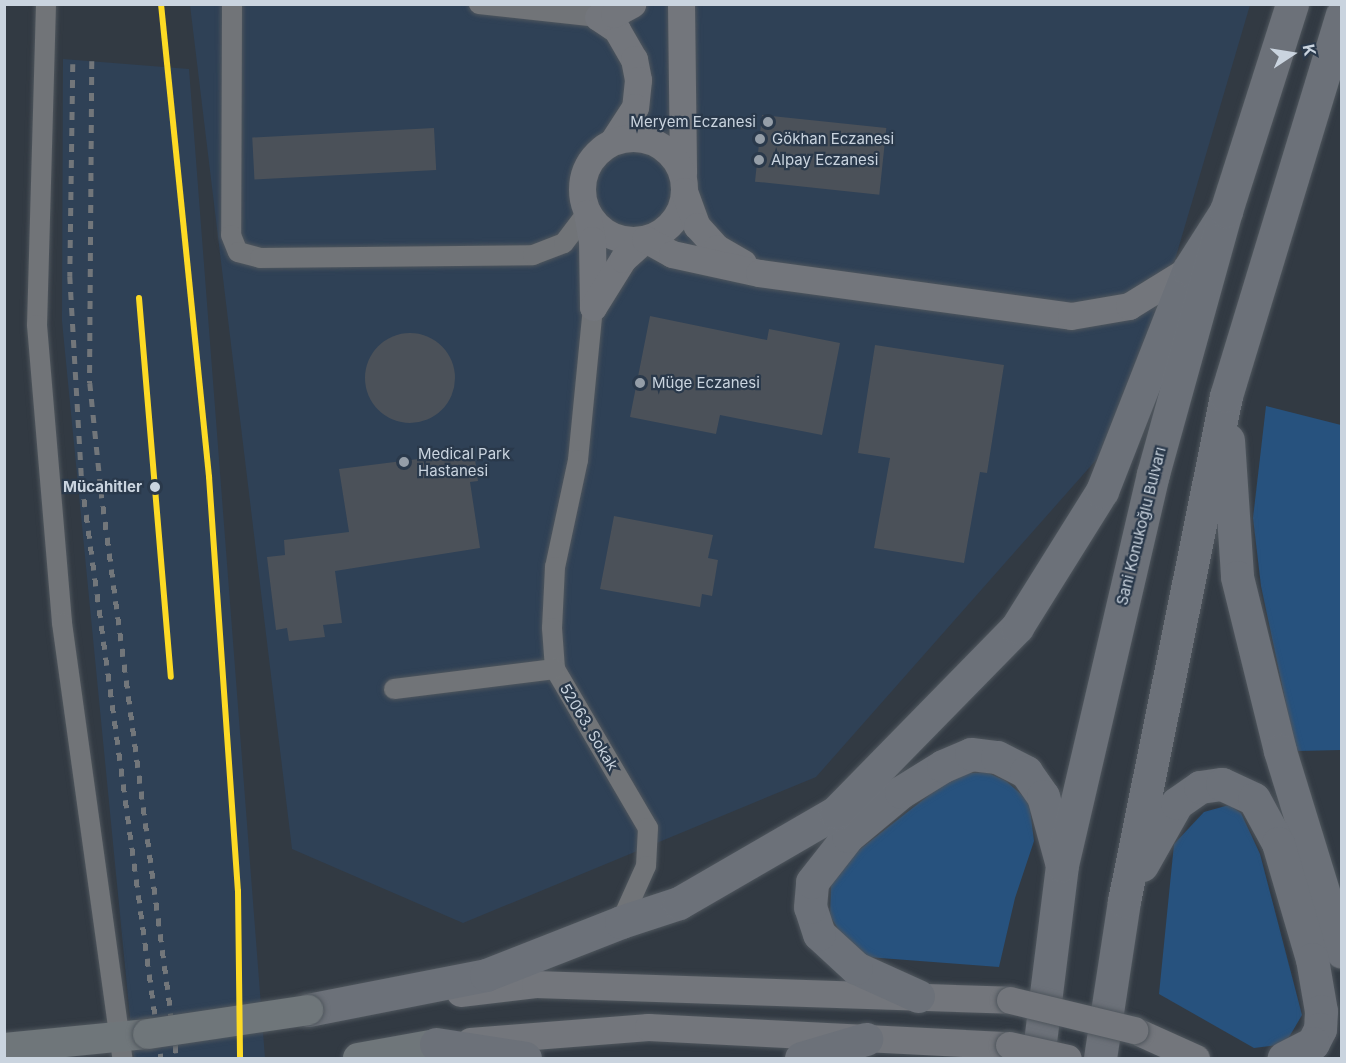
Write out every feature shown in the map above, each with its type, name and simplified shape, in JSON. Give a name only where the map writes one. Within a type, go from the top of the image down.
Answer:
[{"type":"highway","name":"Sani Konukoğlu Bulvarı","points":[[1024,1052],[1062,865],[1152,474],[1226,211],[1292,4]]},
{"type":"highway","points":[[1100,1059],[1124,902],[1226,396],[1341,15]]},
{"type":"highway","points":[[308,1010],[486,975],[621,922],[680,903],[836,812],[1017,627],[1102,491],[1188,269],[1226,211]]},
{"type":"highway","points":[[1226,396],[1237,577],[1280,751],[1341,952]]},
{"type":"highway","points":[[918,996],[856,968],[819,934],[810,908],[812,882],[848,836],[901,792],[943,766],[971,754],[997,757],[1026,772],[1043,796],[1062,865]]},
{"type":"highway","points":[[1124,902],[1177,803],[1200,787],[1222,784],[1254,799],[1278,843],[1312,959],[1321,1011],[1320,1029],[1313,1043],[1284,1059]]},
{"type":"highway","points":[[801,1059],[866,1039]]},
{"type":"highway","points":[[436,1044],[525,1059]]},
{"type":"main road","points":[[4,1048],[130,1043],[308,1010]]},
{"type":"main road","points":[[358,1059],[436,1044]]},
{"type":"street","points":[[46,4],[37,325],[62,623],[130,1043]]},
{"type":"street","points":[[232,4],[231,235],[238,252],[260,258],[533,255],[564,243],[587,213]]},
{"type":"street","points":[[479,4],[598,16],[614,14],[632,4]]},
{"type":"street","points":[[593,307],[623,259],[645,239],[674,222],[683,182],[681,4]]},
{"type":"street","points":[[598,16],[617,30],[634,59],[638,80],[635,107],[613,141]]},
{"type":"street","points":[[593,307],[592,240],[582,196],[585,171],[599,150],[613,141],[630,137],[662,146],[683,182],[697,226],[717,248],[759,273]]},
{"type":"street","points":[[587,213],[597,226],[612,236],[628,241],[645,239],[672,254],[759,273],[1071,316],[1129,306],[1188,269]]},
{"type":"street","name":"52063. Sokak","points":[[593,307],[578,460],[555,567],[555,669],[648,828],[646,866],[621,922]]},
{"type":"street","points":[[394,689],[555,669]]},
{"type":"street","points":[[308,1010],[535,984],[1010,1000],[1134,1030],[1196,1059]]},
{"type":"street","points":[[436,1044],[648,1027],[866,1039],[1024,1052],[1068,1059]]},
{"type":"shaded area","points":[[190,5],[1250,5],[1126,426],[816,777],[463,923],[292,849]]},
{"type":"shaded area","points":[[63,59],[189,69],[265,1058],[134,1058],[62,321]]},
{"type":"shaded area","points":[[1266,406],[1341,425],[1341,750],[1296,751],[1261,586],[1253,518]]},
{"type":"shaded area","points":[[986,772],[1006,781],[1029,801],[1034,841],[1015,898],[999,967],[867,957],[845,940],[830,916],[831,885],[841,864],[956,774]]},
{"type":"shaded area","points":[[1229,805],[1241,813],[1260,854],[1302,1015],[1285,1044],[1254,1048],[1159,994],[1174,844],[1204,812]]},
{"type":"building","points":[[762,115],[886,128],[879,195],[755,182]]},
{"type":"building","points":[[434,128],[436,170],[254,179],[252,138]]},
{"type":"building","points":[[650,316],[767,340],[769,329],[840,343],[822,435],[720,415],[716,434],[630,417]]},
{"type":"building","points":[[410,333],[427,337],[442,346],[451,361],[455,378],[451,395],[442,410],[427,419],[410,423],[393,419],[378,410],[369,395],[365,378],[369,361],[378,346],[393,337]]},
{"type":"building","points":[[875,345],[1004,365],[987,473],[980,472],[964,563],[874,548],[890,458],[858,453]]},
{"type":"building","points":[[474,452],[478,481],[470,482],[480,548],[335,571],[342,623],[323,625],[325,637],[289,641],[287,628],[276,630],[267,557],[285,555],[284,540],[349,532],[339,469]]},
{"type":"building","points":[[614,516],[713,535],[708,558],[718,560],[712,596],[702,594],[700,607],[600,589]]},
{"type":"railway","points":[[92,61],[90,383],[101,490],[177,1058]]},
{"type":"railway","points":[[73,64],[70,276],[82,483],[161,1058]]},
{"type":"transit line","points":[[161,4],[209,477],[238,891],[240,1058]]},
{"type":"transit line","points":[[139,298],[171,677]]},
{"type":"place","name":"Meryem Eczanesi","points":[[768,122]]},
{"type":"place","name":"Gökhan Eczanesi","points":[[760,139]]},
{"type":"place","name":"Alpay Eczanesi","points":[[759,160]]},
{"type":"place","name":"Müge Eczanesi","points":[[640,383]]},
{"type":"place","name":"Medical Park Hastanesi","points":[[404,462]]},
{"type":"place","name":"Mücahitler","points":[[155,487]]}]
